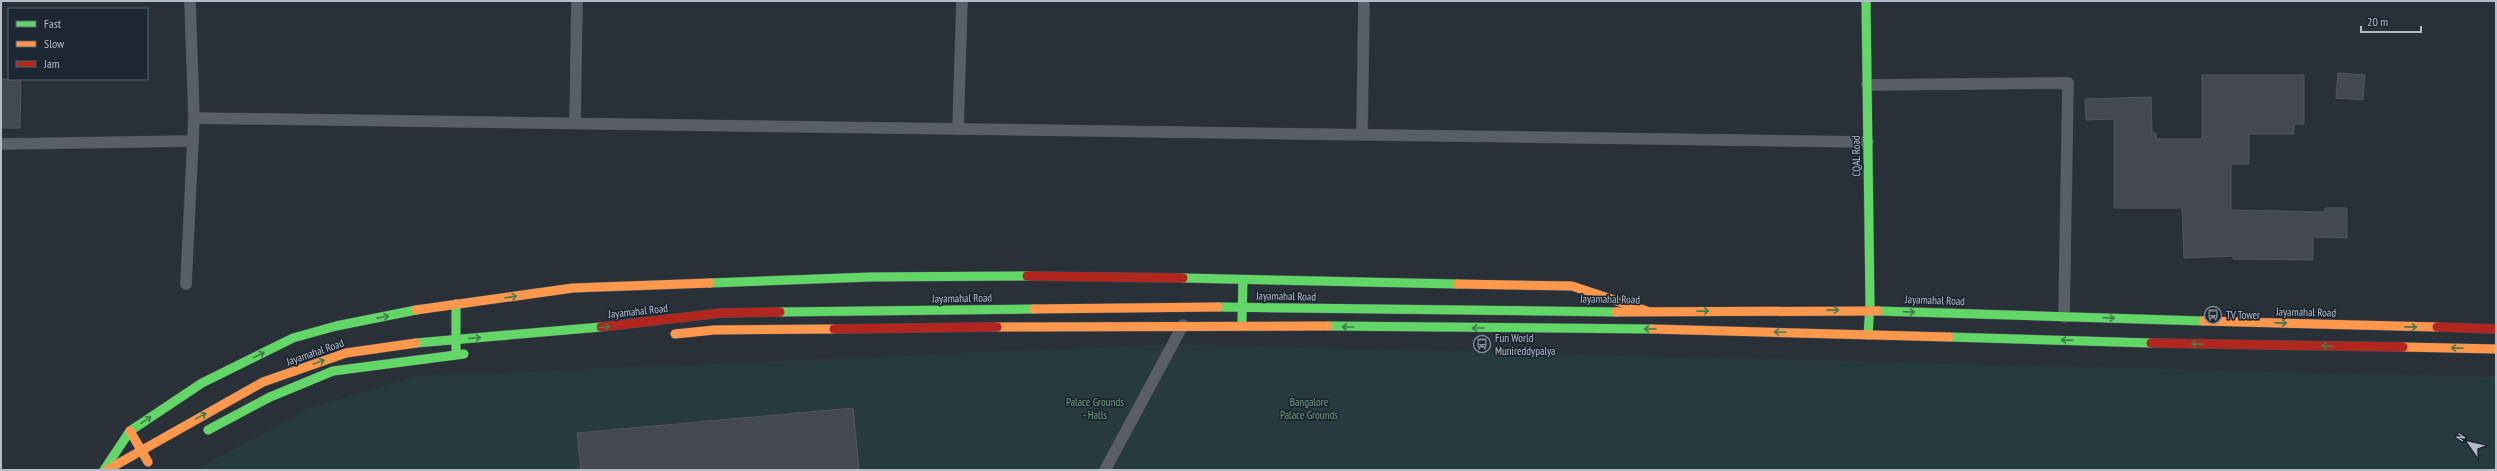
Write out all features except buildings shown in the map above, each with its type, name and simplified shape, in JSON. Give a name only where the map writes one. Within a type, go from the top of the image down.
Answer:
[{"type":"main road","name":"CQAL Road","points":[[1866,1],[1870,310],[1868,335]]},
{"type":"main road","points":[[105,470],[130,431],[202,383],[293,338],[336,326],[456,304],[573,288],[870,277],[1026,276],[1572,286],[1650,312]]},
{"type":"main road","points":[[1242,326],[1243,280]]},
{"type":"main road","points":[[456,304],[456,354]]},
{"type":"main road","name":"Jayamahal Road","points":[[105,470],[263,382],[346,353],[457,339],[552,333],[721,314],[1242,307],[1650,312],[1870,310],[2496,329]]},
{"type":"main road","points":[[1162,308],[1162,325]]},
{"type":"main road","points":[[668,334],[714,330],[1162,325],[1673,329],[1868,335],[2496,349]]},
{"type":"main road","points":[[199,434],[270,397],[333,371],[472,353]]},
{"type":"main road","points":[[130,431],[148,462]]},
{"type":"lane","points":[[186,284],[194,118],[190,1]]},
{"type":"lane","points":[[575,123],[577,1]]},
{"type":"lane","points":[[958,129],[962,1]]},
{"type":"lane","points":[[1362,135],[1364,1]]},
{"type":"lane","points":[[1867,85],[2068,83],[2064,317]]},
{"type":"lane","points":[[194,118],[1868,142]]},
{"type":"lane","points":[[1,144],[193,141]]},
{"type":"lane","points":[[1105,470],[1183,325]]},
{"type":"green space","points":[[1173,344],[2496,377],[2496,470],[195,470],[310,408],[417,376]]},
{"type":"traffic: fast","points":[[1866,1],[1870,305],[1868,335]]},
{"type":"traffic: fast","points":[[710,283],[870,277],[1027,276]]},
{"type":"traffic: fast","points":[[1183,278],[1457,284]]},
{"type":"traffic: fast","points":[[1242,321],[1243,280]]},
{"type":"traffic: fast","points":[[456,304],[456,353]]},
{"type":"traffic: fast","points":[[1218,307],[1616,312]]},
{"type":"traffic: fast","points":[[780,312],[1034,309]]},
{"type":"traffic: fast","points":[[104,470],[130,431],[202,383],[293,338],[336,326],[416,310]]},
{"type":"traffic: fast","points":[[1878,311],[2203,321]]},
{"type":"traffic: fast","points":[[1328,326],[1652,329]]},
{"type":"traffic: fast","points":[[416,343],[601,327]]},
{"type":"traffic: fast","points":[[1949,337],[2151,343]]},
{"type":"traffic: fast","points":[[208,430],[270,397],[333,371],[464,354]]},
{"type":"traffic: slow","points":[[416,310],[573,288],[710,283]]},
{"type":"traffic: slow","points":[[1457,284],[1572,286],[1647,311]]},
{"type":"traffic: slow","points":[[1034,309],[1218,307]]},
{"type":"traffic: slow","points":[[1616,312],[1878,311]]},
{"type":"traffic: slow","points":[[2203,321],[2437,327]]},
{"type":"traffic: slow","points":[[997,327],[1328,326]]},
{"type":"traffic: slow","points":[[675,334],[714,330],[834,329]]},
{"type":"traffic: slow","points":[[1652,329],[1949,337]]},
{"type":"traffic: slow","points":[[107,470],[263,382],[346,353],[416,343]]},
{"type":"traffic: slow","points":[[2403,347],[2496,349]]},
{"type":"traffic: slow","points":[[130,431],[148,462]]},
{"type":"traffic: jam","points":[[1027,276],[1183,278]]},
{"type":"traffic: jam","points":[[601,327],[721,313],[780,312]]},
{"type":"traffic: jam","points":[[834,329],[997,327]]},
{"type":"traffic: jam","points":[[2437,327],[2496,329]]},
{"type":"traffic: jam","points":[[2151,343],[2403,347]]},
{"type":"place","name":"TV Tower","points":[[2213,315]]},
{"type":"place","name":"Fun World Munireddypalya","points":[[1482,344]]},
{"type":"park label","name":"Palace Grounds - Halls","points":[[1095,408]]},
{"type":"park label","name":"Bangalore Palace Grounds","points":[[1309,408]]}]
